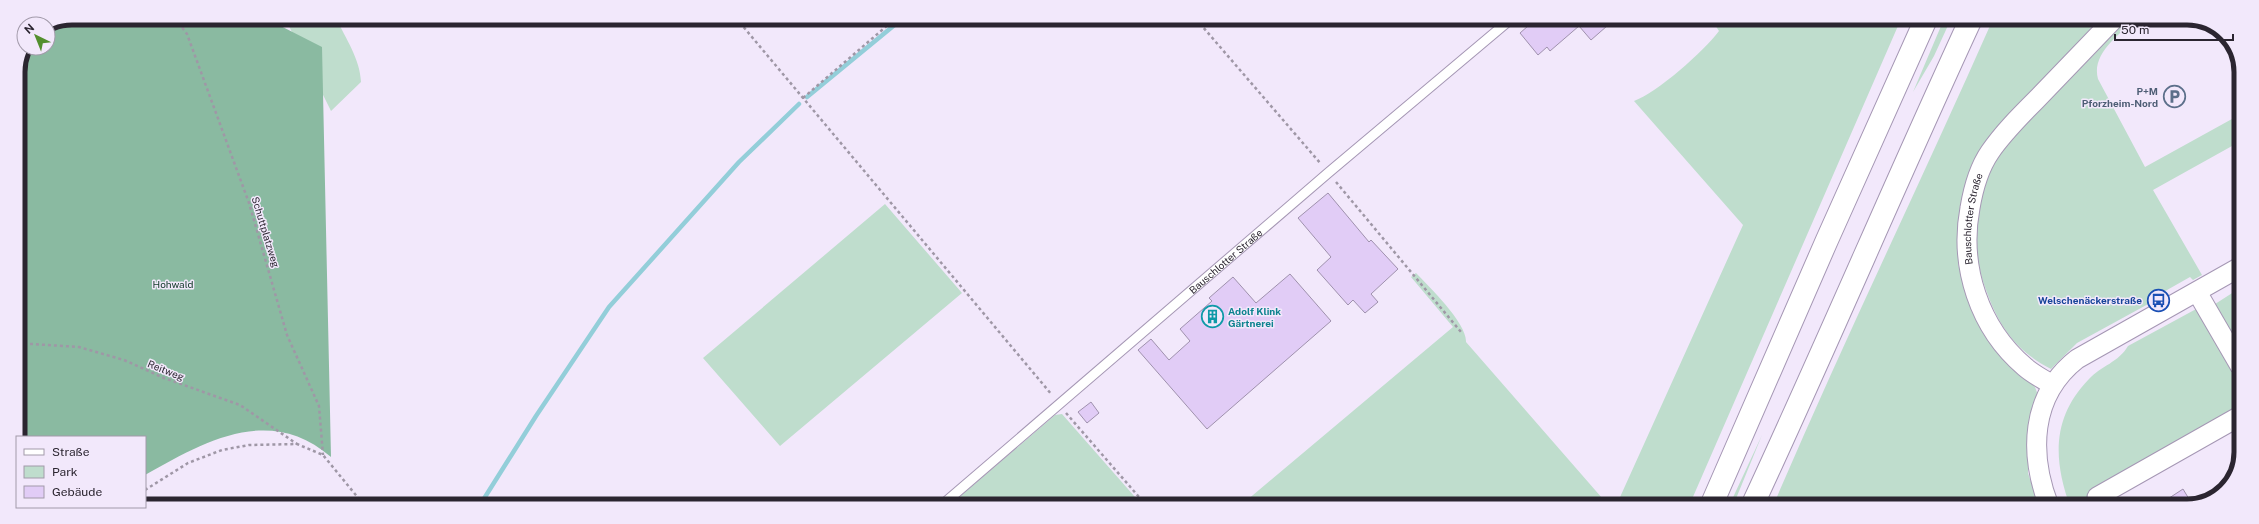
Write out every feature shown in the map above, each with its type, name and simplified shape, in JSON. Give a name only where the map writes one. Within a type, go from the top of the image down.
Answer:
[{"type":"highway","points":[[1714,499],[1923,25]]},
{"type":"highway","points":[[1755,499],[1802,399],[1851,283],[1968,25]]},
{"type":"street","name":"Bauschlotter Straße","points":[[2052,385],[2025,367],[2014,356],[1985,315],[1968,270],[1966,227],[1972,198],[1980,173],[1990,151],[2012,125],[2108,25]]},
{"type":"street","points":[[2047,499],[2038,466],[2036,436],[2041,412],[2052,385],[2059,375],[2077,359],[2234,270]]},
{"type":"street","points":[[2197,292],[2234,356]]},
{"type":"street","points":[[2097,497],[2234,419]]},
{"type":"lane","name":"Bauschlotter Straße","points":[[949,499],[1328,173],[1504,25]]},
{"type":"path","name":"Schuttplatzweg","points":[[180,25],[187,34],[249,203],[287,336],[319,406],[323,455]]},
{"type":"path","points":[[742,25],[1049,389],[1059,405],[1140,499]]},
{"type":"path","points":[[803,98],[888,25]]},
{"type":"path","points":[[1201,25],[1328,173],[1461,332]]},
{"type":"path","name":"Reitweg","points":[[25,344],[79,347],[124,360],[164,378],[240,405],[297,444]]},
{"type":"path","points":[[146,489],[188,462],[222,450],[249,445],[297,444],[323,455],[359,499]]},
{"type":"green space","name":"Hohwald","points":[[72,25],[279,25],[322,47],[331,457],[308,441],[285,433],[261,430],[238,433],[214,440],[191,450],[146,474],[146,436],[25,436],[26,63],[28,56],[56,56],[56,28]]},
{"type":"green space","points":[[288,25],[340,25],[348,41],[358,65],[361,82],[331,111]]},
{"type":"green space","points":[[1715,25],[1898,25],[1692,499],[1619,499],[1743,225],[1634,101],[1644,97],[1667,81],[1692,60],[1719,31]]},
{"type":"green space","points":[[1941,25],[1948,25],[1934,56],[1913,92]]},
{"type":"green space","points":[[1990,25],[2094,25],[2063,59],[1964,192],[1958,229],[1958,264],[1969,304],[1975,316],[2035,387],[2039,398],[2028,431],[2028,473],[2037,499],[1776,499],[1827,384]]},
{"type":"green space","points":[[2114,25],[2128,25],[2114,38],[2102,53],[2097,70],[2098,79],[2145,167],[2234,118],[2234,145],[2153,190],[2202,275],[2193,280],[2190,277],[2160,294],[2161,297],[2077,343],[2051,369],[2018,346],[2003,327],[1991,303],[1981,274],[1976,240],[1976,223],[1982,190],[1995,159],[2005,143]]},
{"type":"green space","points":[[885,204],[962,293],[780,446],[703,358]]},
{"type":"green space","points":[[1416,273],[1438,296],[1460,325],[1465,334],[1466,342],[1603,499],[1248,499],[1453,327],[1411,277]]},
{"type":"green space","points":[[2234,292],[2234,345],[2212,306]]},
{"type":"green space","points":[[2198,308],[2234,371],[2234,411],[2092,493],[2093,499],[2068,499],[2064,489],[2059,455],[2059,439],[2062,423],[2068,408],[2077,393],[2089,379],[2120,356],[2128,346]]},
{"type":"green space","points":[[1062,414],[1137,499],[957,499],[1055,415]]},
{"type":"green space","points":[[1762,435],[1736,499],[1732,499]]},
{"type":"building","points":[[1529,25],[1608,25],[1591,40],[1579,26],[1550,51],[1547,47],[1538,55],[1520,33]]},
{"type":"building","points":[[1328,193],[1369,242],[1371,240],[1398,269],[1371,294],[1378,302],[1365,313],[1353,300],[1348,305],[1317,270],[1331,257],[1298,218]]},
{"type":"building","points":[[1290,274],[1331,321],[1207,429],[1138,350],[1151,339],[1169,360],[1190,341],[1180,329],[1212,301],[1209,298],[1233,277],[1256,303]]},
{"type":"building","points":[[1091,402],[1099,413],[1087,423],[1078,412]]},
{"type":"building","points":[[2183,489],[2189,499],[2187,499],[2168,499]]},
{"type":"waterway","points":[[807,97],[894,25]]},
{"type":"waterway","points":[[484,499],[536,416],[609,307],[739,162],[799,104]]},
{"type":"place","name":"P+M Pforzheim-Nord","points":[[2174,97]]},
{"type":"place","name":"Welschenäckerstraße","points":[[2158,300]]},
{"type":"place","name":"Adolf Klink Gärtnerei","points":[[1213,317]]}]
